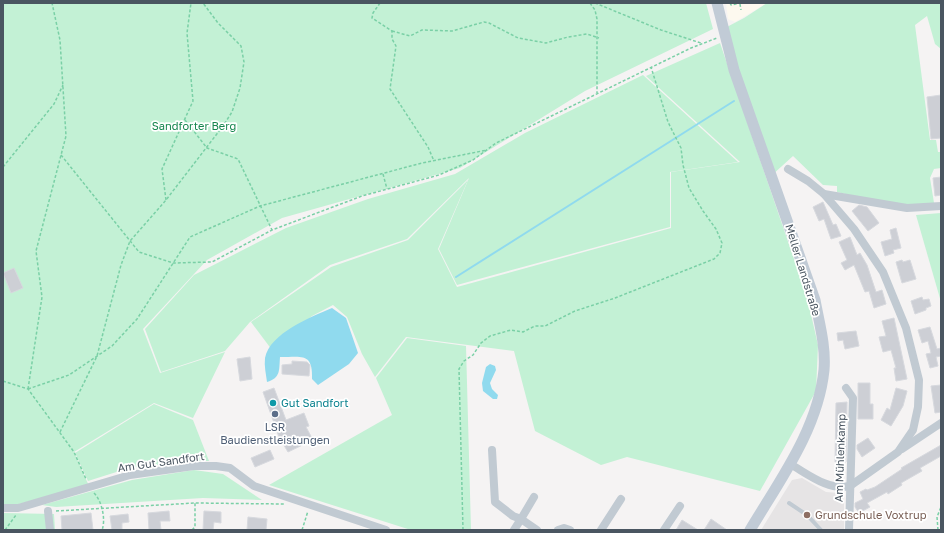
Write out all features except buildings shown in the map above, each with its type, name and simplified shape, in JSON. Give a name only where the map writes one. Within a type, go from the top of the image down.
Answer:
[{"type":"street","name":"Meller Landstraße","points":[[717,3],[734,70],[815,300],[823,339],[824,368],[814,416],[790,464],[750,530]]},
{"type":"street","points":[[788,170],[808,181],[824,194],[854,229],[883,272],[906,328],[919,380],[918,407],[913,430],[898,452]]},
{"type":"street","points":[[824,194],[907,208],[941,206]]},
{"type":"street","name":"Am Mühlenkamp","points":[[846,388],[853,398],[852,474],[850,486],[849,530]]},
{"type":"street","points":[[790,464],[831,487],[842,488],[850,486],[941,423]]},
{"type":"street","points":[[492,450],[494,502],[513,516],[521,519],[537,530]]},
{"type":"street","name":"Am Gut Sandfort","points":[[3,508],[18,508],[130,475],[194,466],[216,466],[230,468],[254,486],[386,530]]},
{"type":"street","points":[[514,530],[534,497]]},
{"type":"street","points":[[601,530],[621,498]]},
{"type":"street","points":[[664,530],[680,506]]},
{"type":"street","points":[[48,511],[50,530]]},
{"type":"street","points":[[558,530],[564,528],[570,530]]},
{"type":"lane","points":[[789,503],[807,515],[821,530]]},
{"type":"path","points":[[28,389],[42,297],[36,251],[66,136],[60,40],[52,3]]},
{"type":"path","points":[[166,200],[162,169],[193,101],[187,33],[191,3]]},
{"type":"path","points":[[60,432],[97,356],[121,265],[130,241],[166,200],[207,148],[232,112],[240,88],[244,62],[241,46],[218,23],[203,3]]},
{"type":"path","points":[[380,3],[373,13],[372,18],[392,31],[410,36],[422,30],[452,31],[484,22],[489,23],[518,38],[546,42],[568,36],[587,34],[599,38]]},
{"type":"path","points":[[590,3],[598,18],[599,38],[596,72],[597,93]]},
{"type":"path","points":[[595,3],[661,30],[702,44]]},
{"type":"path","points":[[730,3],[731,5],[740,3],[741,10]]},
{"type":"path","points":[[392,31],[392,39],[396,46],[390,88],[428,147],[434,161]]},
{"type":"path","points":[[62,155],[139,252],[173,263],[212,262],[272,230],[362,196],[439,175],[473,160],[496,142],[691,48],[720,37]]},
{"type":"path","points":[[463,530],[459,369],[464,361],[472,355],[481,343],[490,336],[502,331],[511,330],[523,332],[535,326],[545,326],[575,311],[615,298],[708,262],[720,253],[722,243],[716,228],[703,211],[689,188],[678,139],[668,122],[651,68]]},
{"type":"path","points":[[3,167],[54,104],[63,84]]},
{"type":"path","points":[[185,120],[207,148],[238,158],[272,230]]},
{"type":"path","points":[[28,389],[69,375],[112,346],[137,319],[190,237],[260,206],[434,161],[487,150]]},
{"type":"path","points":[[383,174],[387,190]]},
{"type":"path","points":[[3,381],[28,389],[74,452],[89,486],[98,496],[104,523],[102,530]]},
{"type":"path","points":[[192,530],[195,527],[195,503]]},
{"type":"path","points":[[48,511],[101,510],[195,503],[286,504]]},
{"type":"path","points":[[302,530],[310,505]]},
{"type":"path","points":[[938,530],[937,517],[941,507]]},
{"type":"path","points":[[5,530],[14,519],[18,508]]},
{"type":"shaded area","points":[[726,3],[767,3],[735,22],[728,19]]},
{"type":"shaded area","name":"Grundschule Voxtrup","points":[[802,478],[826,492],[839,493],[844,500],[844,530],[761,530],[792,480]]},
{"type":"green space","name":"Sandforter Berg","points":[[3,3],[706,3],[713,29],[585,91],[460,168],[282,218],[207,260],[143,329],[160,373],[225,352],[193,418],[154,403],[74,452],[89,486],[3,508]]},
{"type":"green space","points":[[767,3],[941,3],[941,49],[935,44],[927,16],[915,25],[930,140],[936,140],[938,152],[941,152],[941,168],[934,169],[930,178],[934,203],[907,208],[837,192],[837,186],[823,185],[793,156],[771,176],[723,29],[744,18]]},
{"type":"green space","points":[[720,43],[807,297],[818,345],[816,391],[760,491],[627,457],[601,465],[535,431],[514,351],[406,337],[375,377],[362,354],[347,317],[333,305],[312,316],[272,350],[251,322],[331,267],[408,240],[468,180],[438,249],[457,287],[671,228],[671,172],[740,162],[646,76]]},
{"type":"green space","points":[[643,75],[738,162],[670,172],[670,227],[457,285],[439,249],[469,178],[407,239],[330,265],[250,322],[225,351],[161,372],[145,329],[194,275],[286,228],[368,199],[455,174],[525,133]]},
{"type":"green space","points":[[941,213],[941,302],[916,215]]},
{"type":"green space","points":[[407,338],[466,346],[471,530],[411,530],[269,485],[392,415],[376,378]]},
{"type":"green space","points":[[154,404],[193,420],[209,461],[193,461],[129,468],[88,481],[75,453]]},
{"type":"green space","points":[[194,470],[223,474],[262,500],[203,498],[56,507],[42,505],[132,480]]},
{"type":"green space","points":[[3,513],[54,514],[55,530],[3,530]]},
{"type":"water","points":[[332,308],[346,318],[358,353],[349,364],[318,385],[312,379],[311,364],[308,360],[300,357],[280,357],[277,376],[267,382],[265,358],[268,349],[275,341],[292,327]]},
{"type":"water","points":[[490,364],[495,366],[496,370],[490,383],[492,389],[498,395],[497,399],[493,399],[483,391],[482,383],[486,367]]},
{"type":"waterway","points":[[456,277],[734,101]]},
{"type":"place","name":"Gut Sandfort","points":[[273,403]]},
{"type":"place","name":"LSR Baudienstleistungen","points":[[275,414]]},
{"type":"place","name":"Grundschule Voxtrup","points":[[807,515]]}]
